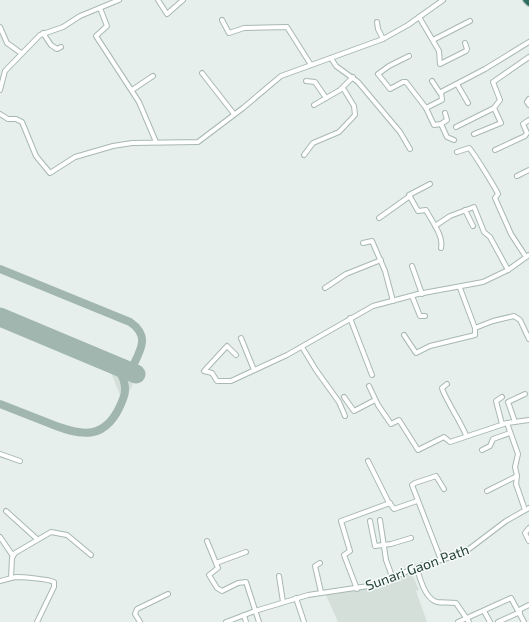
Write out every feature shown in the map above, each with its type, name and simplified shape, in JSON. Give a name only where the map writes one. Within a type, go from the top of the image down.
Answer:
[{"type":"highway","points":[[526,0],[529,3]]},
{"type":"street","points":[[0,90],[3,74],[20,53],[43,33],[59,28],[119,0]]},
{"type":"street","points":[[158,0],[167,14],[183,0]]},
{"type":"street","points":[[0,114],[8,119],[16,119],[22,122],[36,156],[50,173],[67,161],[98,150],[132,142],[198,142],[276,79],[311,64],[383,39],[419,17],[436,2],[443,0]]},
{"type":"street","points":[[100,8],[108,26],[96,36],[132,90],[149,123],[156,142]]},
{"type":"street","points":[[419,17],[439,53],[440,64],[466,51],[467,49],[465,43]]},
{"type":"street","points":[[222,20],[230,33],[244,28],[287,26],[311,64]]},
{"type":"street","points":[[433,40],[470,21]]},
{"type":"street","points":[[378,22],[378,29],[383,39]]},
{"type":"street","points":[[0,27],[7,43],[20,53]]},
{"type":"street","points":[[43,33],[52,46],[57,49],[61,47]]},
{"type":"street","points":[[440,93],[501,60],[529,42]]},
{"type":"street","points":[[409,56],[389,66],[378,74],[390,89],[403,82],[406,82],[426,108],[434,125],[441,124],[447,120],[445,112]]},
{"type":"street","points":[[456,127],[494,108],[500,100],[494,82],[529,57]]},
{"type":"street","points":[[331,58],[336,66],[353,77],[396,128],[410,149]]},
{"type":"street","points":[[202,73],[234,114]]},
{"type":"street","points":[[132,90],[153,76]]},
{"type":"street","points":[[314,105],[343,88],[353,77]]},
{"type":"street","points":[[306,81],[314,82],[326,98]]},
{"type":"street","points":[[426,108],[442,100],[440,93],[432,81]]},
{"type":"street","points":[[457,84],[468,103]]},
{"type":"street","points":[[304,155],[313,144],[339,132],[355,115],[354,106],[343,88]]},
{"type":"street","points":[[529,99],[527,102],[529,105]]},
{"type":"street","points":[[474,134],[501,123],[494,108]]},
{"type":"street","points":[[495,150],[526,135],[523,125],[529,120]]},
{"type":"street","points":[[441,124],[447,137],[454,140]]},
{"type":"street","points":[[236,355],[227,346],[204,371],[212,373],[217,380],[225,382],[232,381],[302,347],[373,306],[412,296],[460,288],[483,282],[508,270],[528,256],[509,229],[495,198],[498,194],[493,183],[485,174],[472,151],[469,148],[457,152]]},
{"type":"street","points":[[517,176],[529,170]]},
{"type":"street","points":[[379,218],[410,196],[410,194],[430,184]]},
{"type":"street","points":[[410,196],[418,211],[426,210],[436,226],[442,244],[440,248]]},
{"type":"street","points":[[436,226],[446,218],[474,207],[484,232],[490,237],[508,270]]},
{"type":"street","points":[[465,210],[473,226]]},
{"type":"street","points":[[363,243],[371,240],[381,260],[392,301]]},
{"type":"street","points":[[325,288],[346,274],[381,260]]},
{"type":"street","points":[[412,266],[422,294]]},
{"type":"street","points":[[404,336],[413,351],[416,353],[430,346],[474,335],[476,332],[475,328],[460,288]]},
{"type":"street","points":[[412,296],[420,316],[424,316]]},
{"type":"street","points":[[475,328],[493,321],[514,316],[520,320],[529,339]]},
{"type":"street","points":[[350,318],[372,375]]},
{"type":"street","points":[[241,338],[254,370]]},
{"type":"street","points":[[302,347],[316,370],[339,402],[345,416]]},
{"type":"street","points":[[446,384],[442,388],[443,391],[452,410],[458,416],[466,435]]},
{"type":"street","points":[[369,386],[375,400],[392,424],[399,420],[407,430],[418,450],[444,437],[450,442],[466,435],[504,424],[529,420]]},
{"type":"street","points":[[516,422],[508,402],[526,394]]},
{"type":"street","points":[[344,396],[354,411],[375,400]]},
{"type":"street","points":[[502,397],[497,398],[496,401],[504,424],[510,433],[518,454],[515,467],[517,476],[516,484],[527,509]]},
{"type":"street","points":[[482,450],[489,447],[493,438],[510,433]]},
{"type":"street","points":[[0,454],[20,461]]},
{"type":"street","points":[[368,461],[390,503],[396,509],[418,501]]},
{"type":"street","points":[[441,560],[412,486],[415,483],[436,476],[444,489]]},
{"type":"street","points":[[487,491],[517,476]]},
{"type":"street","points":[[357,588],[344,555],[350,550],[340,521],[390,503]]},
{"type":"street","name":"Sunari Gaon Path","points":[[226,622],[254,611],[321,592],[376,586],[417,567],[441,560],[469,549],[506,521],[527,509]]},
{"type":"street","points":[[6,511],[37,538]]},
{"type":"street","points":[[380,520],[386,560],[393,578]]},
{"type":"street","points":[[370,521],[375,546],[412,538]]},
{"type":"street","points":[[529,528],[525,533],[529,541]]},
{"type":"street","points":[[13,556],[37,538],[51,532],[59,532],[73,539],[91,555]]},
{"type":"street","points":[[0,537],[13,556],[11,578]]},
{"type":"street","points":[[207,541],[218,569],[209,575],[217,588],[222,591],[238,583],[246,582],[254,611],[259,622]]},
{"type":"street","points":[[216,563],[246,552]]},
{"type":"street","points":[[320,563],[315,566],[321,592]]},
{"type":"street","points":[[417,567],[422,583],[432,599],[437,602],[456,604],[468,620]]},
{"type":"street","points":[[279,576],[283,602]]},
{"type":"street","points":[[0,581],[17,577],[48,579],[54,583],[37,622]]},
{"type":"street","points":[[140,622],[135,614],[137,609],[168,594]]},
{"type":"street","points":[[296,598],[304,622]]},
{"type":"street","points":[[458,622],[468,620],[512,598],[524,622]]},
{"type":"street","points":[[501,622],[529,605]]},
{"type":"street","points":[[484,611],[490,622]]},
{"type":"street","points":[[244,615],[246,622]]},
{"type":"shaded area","points":[[110,370],[134,381],[125,401],[121,398]]},
{"type":"shaded area","points":[[410,570],[419,590],[416,591],[427,622],[338,622],[325,593],[360,590],[386,583]]},
{"type":"taxiway","points":[[0,269],[130,322],[141,333],[142,339],[140,351],[130,372]]},
{"type":"taxiway","points":[[0,404],[71,431],[82,433],[101,429],[109,423],[117,413],[124,395],[124,381],[120,372],[114,365]]},
{"type":"runway","points":[[0,317],[136,374]]}]
